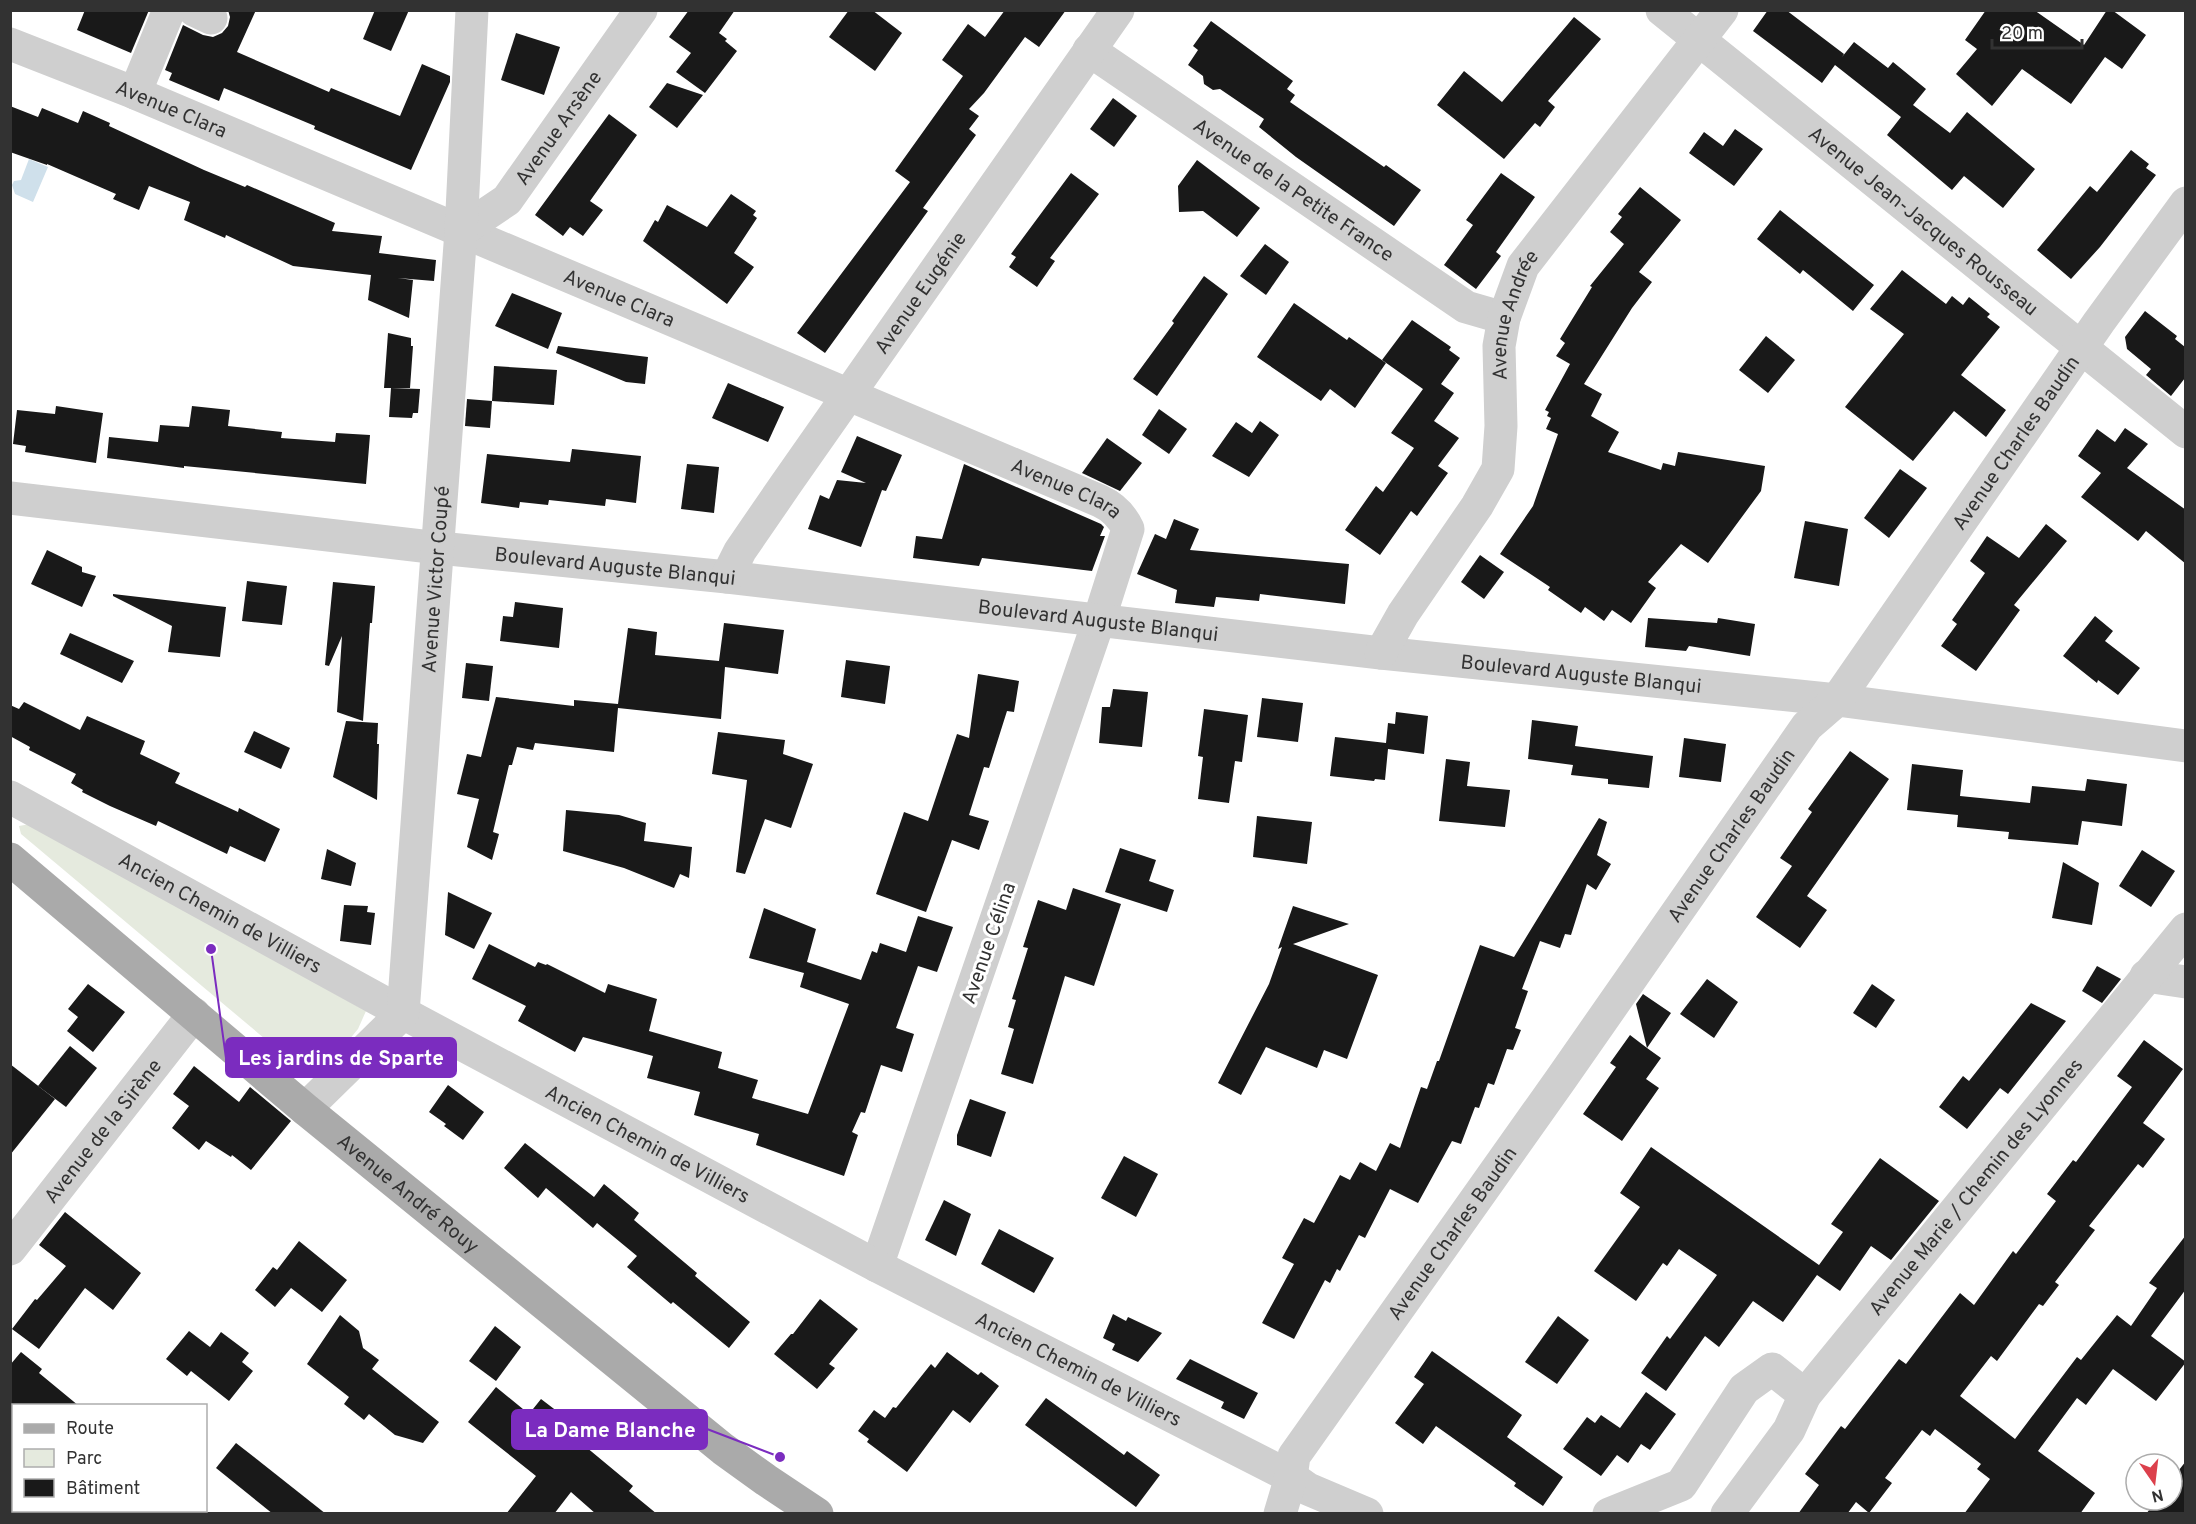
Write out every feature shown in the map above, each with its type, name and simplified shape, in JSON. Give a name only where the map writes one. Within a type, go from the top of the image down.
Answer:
[{"type":"main road","name":"Avenue André Rouy","points":[[10,859],[305,1109],[723,1449],[817,1514]]},
{"type":"street","points":[[135,93],[169,10]]},
{"type":"street","name":"Avenue Victor Coupé","points":[[403,1013],[461,231],[472,10]]},
{"type":"street","name":"Avenue Arsène","points":[[461,231],[507,200],[642,10]]},
{"type":"street","name":"Avenue Eugénie","points":[[727,577],[740,551],[1118,10]]},
{"type":"street","name":"Avenue Jean-Jacques Rousseau","points":[[1662,10],[2186,432]]},
{"type":"street","name":"Avenue Andrée","points":[[1381,653],[1403,614],[1477,506],[1498,469],[1501,426],[1499,346],[1504,318],[1523,266],[1722,10]]},
{"type":"street","name":"Avenue Clara","points":[[10,44],[135,93],[1110,505],[1124,520],[1128,529],[1099,620]]},
{"type":"street","name":"Avenue de la Petite France","points":[[1089,50],[1466,307],[1504,318]]},
{"type":"street","name":"Avenue Charles Baudin","points":[[1280,1514],[1292,1477],[1294,1456],[1807,726],[1837,700],[2186,203]]},
{"type":"street","name":"Boulevard Auguste Blanqui","points":[[10,498],[439,548],[727,577],[1381,653],[1837,700],[2186,746]]},
{"type":"street","name":"Avenue Célina","points":[[877,1266],[1099,620]]},
{"type":"street","name":"Ancien Chemin de Villiers","points":[[10,797],[403,1013],[877,1266],[1292,1477],[1308,1489],[1367,1514]]},
{"type":"street","name":"Avenue Marie / Chemin des Lyonnes","points":[[1726,1514],[1789,1430],[1805,1395],[2186,929]]},
{"type":"street","points":[[2146,976],[2186,982]]},
{"type":"street","points":[[305,1109],[403,1013]]},
{"type":"street","name":"Avenue de la Sirène","points":[[10,1249],[194,1014]]},
{"type":"street","points":[[1609,1514],[1681,1485],[1744,1389],[1772,1369],[1805,1395]]},
{"type":"green space","points":[[30,824],[366,1011],[358,1029],[344,1046],[319,1059],[283,1054],[21,834],[19,826]]},
{"type":"water","points":[[29,159],[48,167],[33,202],[15,194],[12,185],[14,181],[21,180]]},
{"type":"building","points":[[85,10],[149,10],[131,53],[77,30]]},
{"type":"building","points":[[228,10],[256,10],[237,52],[329,92],[331,88],[400,116],[422,64],[450,76],[450,82],[411,170],[224,88],[219,101],[169,80],[172,73],[165,70],[183,25],[203,35],[213,37],[222,33],[228,26],[230,17]]},
{"type":"building","points":[[375,10],[409,10],[391,51],[363,39]]},
{"type":"building","points":[[689,10],[735,10],[719,33],[737,51],[705,93],[676,72],[691,53],[669,37]]},
{"type":"building","points":[[849,10],[872,10],[902,33],[875,71],[829,37]]},
{"type":"building","points":[[1005,10],[1066,10],[1039,47],[1025,37],[984,93],[969,109],[979,116],[969,129],[976,135],[923,208],[928,211],[825,353],[797,333],[910,182],[895,171],[963,76],[942,60],[968,24],[985,37]]},
{"type":"building","points":[[1768,10],[1786,10],[1844,54],[1842,57],[1854,42],[1888,68],[1893,62],[1926,89],[1913,105],[1950,133],[1967,112],[2035,169],[2003,208],[1964,176],[1952,190],[1887,135],[1901,117],[1835,65],[1822,83],[1753,31]]},
{"type":"building","points":[[1986,10],[2034,10],[2084,45],[2107,10],[2112,10],[2146,35],[2122,69],[2105,57],[2071,104],[2022,69],[1992,106],[1956,74],[1977,49],[1965,40]]},
{"type":"building","points":[[1574,17],[1601,39],[1548,101],[1555,107],[1540,127],[1535,123],[1504,159],[1437,105],[1464,71],[1502,102]]},
{"type":"building","points":[[1211,21],[1293,81],[1287,89],[1295,95],[1290,102],[1421,190],[1394,226],[1296,157],[1259,127],[1264,119],[1220,89],[1213,90],[1204,84],[1203,76],[1188,65],[1198,50],[1193,46]]},
{"type":"building","points":[[516,33],[560,47],[544,95],[501,80]]},
{"type":"building","points":[[667,83],[703,95],[677,128],[649,107]]},
{"type":"building","points":[[1113,98],[1137,116],[1114,147],[1090,129]]},
{"type":"building","points":[[10,106],[38,117],[42,108],[78,123],[83,111],[110,123],[109,126],[204,170],[245,187],[247,185],[335,223],[332,231],[382,236],[379,253],[436,260],[434,281],[398,278],[413,280],[409,318],[368,300],[371,275],[293,266],[226,235],[225,238],[184,220],[190,202],[149,186],[139,210],[113,199],[116,194],[47,164],[10,152]]},
{"type":"building","points":[[609,114],[637,135],[590,201],[603,210],[583,236],[570,227],[563,236],[535,215]]},
{"type":"building","points":[[1735,129],[1763,149],[1734,186],[1689,153],[1704,132],[1723,146]]},
{"type":"building","points":[[2131,150],[2149,164],[2146,168],[2156,175],[2100,247],[2071,279],[2037,250],[2090,186],[2097,192]]},
{"type":"building","points":[[1197,160],[1260,208],[1237,237],[1203,211],[1179,212],[1178,186]]},
{"type":"building","points":[[1071,173],[1099,194],[1050,258],[1055,261],[1037,287],[1009,267],[1016,257],[1011,254]]},
{"type":"building","points":[[1501,173],[1535,197],[1496,252],[1501,256],[1476,289],[1444,265],[1473,225],[1466,220]]},
{"type":"building","points":[[1640,187],[1681,220],[1639,272],[1652,282],[1632,308],[1584,384],[1602,394],[1591,416],[1619,432],[1608,452],[1661,470],[1663,463],[1675,466],[1678,452],[1765,466],[1761,491],[1708,563],[1681,544],[1648,582],[1656,588],[1631,623],[1612,610],[1604,621],[1585,607],[1581,613],[1548,590],[1550,587],[1500,554],[1533,506],[1558,434],[1546,429],[1551,418],[1547,416],[1549,412],[1545,410],[1570,364],[1556,356],[1565,343],[1560,339],[1592,287],[1590,286],[1624,244],[1610,232],[1622,217],[1618,214]]},
{"type":"building","points":[[731,194],[756,211],[753,215],[757,218],[734,253],[754,267],[727,304],[643,241],[655,220],[658,222],[667,205],[707,227]]},
{"type":"building","points":[[1780,210],[1874,285],[1853,311],[1803,270],[1800,274],[1757,239]]},
{"type":"building","points":[[1265,244],[1289,262],[1266,295],[1240,276]]},
{"type":"building","points":[[1902,270],[1946,304],[1952,296],[1963,305],[1969,297],[1990,314],[1987,317],[2000,327],[1961,375],[2006,410],[1986,437],[1954,411],[1913,461],[1845,407],[1904,334],[1870,309]]},
{"type":"building","points":[[1204,276],[1228,294],[1157,396],[1133,379],[1174,323],[1172,321]]},
{"type":"building","points":[[512,293],[562,313],[548,349],[495,326]]},
{"type":"building","points":[[1294,303],[1347,340],[1349,337],[1386,363],[1355,408],[1330,389],[1321,401],[1257,357]]},
{"type":"building","points":[[2145,311],[2177,336],[2175,339],[2185,347],[2185,378],[2171,396],[2146,375],[2151,369],[2127,349],[2125,337]]},
{"type":"building","points":[[1412,320],[1451,347],[1449,350],[1460,358],[1441,384],[1454,393],[1434,421],[1459,438],[1438,466],[1448,473],[1417,516],[1411,511],[1380,555],[1345,530],[1376,486],[1383,492],[1414,448],[1391,433],[1423,389],[1382,360]]},
{"type":"building","points":[[388,333],[411,338],[411,346],[413,346],[410,388],[384,388]]},
{"type":"building","points":[[1766,336],[1795,360],[1768,393],[1739,370]]},
{"type":"building","points":[[558,346],[648,357],[645,384],[626,382],[556,353]]},
{"type":"building","points":[[494,366],[557,370],[554,405],[492,401]]},
{"type":"building","points":[[728,383],[784,407],[768,442],[712,418]]},
{"type":"building","points":[[391,388],[420,389],[418,413],[413,413],[412,418],[389,417]]},
{"type":"building","points":[[467,399],[492,401],[490,428],[465,426]]},
{"type":"building","points":[[56,406],[103,413],[96,463],[25,452],[26,446],[13,444],[17,410],[55,414]]},
{"type":"building","points":[[192,406],[230,410],[228,426],[282,432],[281,438],[335,442],[336,433],[370,435],[366,484],[184,466],[184,468],[107,458],[109,437],[158,442],[160,425],[189,427]]},
{"type":"building","points":[[1159,409],[1187,429],[1169,454],[1142,435]]},
{"type":"building","points":[[1260,421],[1279,435],[1249,477],[1212,456],[1236,422],[1252,433]]},
{"type":"building","points":[[2125,428],[2148,444],[2127,468],[2186,510],[2186,564],[2146,531],[2138,541],[2081,497],[2101,473],[2078,456],[2097,429],[2115,442]]},
{"type":"building","points":[[857,436],[902,455],[886,491],[882,490],[861,547],[808,529],[820,495],[829,499],[837,480],[866,483],[841,472]]},
{"type":"building","points":[[1107,438],[1142,463],[1120,491],[1082,473]]},
{"type":"building","points":[[572,449],[641,456],[636,503],[606,499],[605,506],[549,500],[548,505],[520,502],[519,508],[481,503],[487,454],[570,462]]},
{"type":"building","points":[[687,464],[719,467],[714,513],[681,509]]},
{"type":"building","points":[[964,464],[1101,524],[1104,527],[1100,536],[1105,536],[1092,571],[982,558],[979,566],[913,558],[916,536],[942,539]]},
{"type":"building","points":[[1900,469],[1927,488],[1889,538],[1864,518]]},
{"type":"building","points":[[1174,519],[1199,529],[1190,550],[1349,564],[1345,604],[1260,594],[1259,601],[1216,597],[1214,607],[1175,603],[1177,590],[1137,574],[1155,534],[1166,539]]},
{"type":"building","points":[[1805,521],[1848,529],[1839,586],[1794,578]]},
{"type":"building","points":[[2046,524],[2067,541],[2014,605],[2020,610],[1976,671],[1941,646],[1957,624],[1952,620],[1985,573],[1970,561],[1987,536],[2019,558]]},
{"type":"building","points":[[47,550],[82,567],[82,572],[96,576],[82,607],[31,584]]},
{"type":"building","points":[[1480,555],[1504,572],[1484,599],[1461,582]]},
{"type":"building","points":[[247,581],[287,586],[282,625],[242,621]]},
{"type":"building","points":[[333,582],[375,586],[363,721],[337,712],[342,636],[329,666],[325,665]]},
{"type":"building","points":[[113,594],[226,607],[220,657],[168,652],[172,626]]},
{"type":"building","points":[[515,602],[563,608],[559,648],[500,641],[503,616],[513,617]]},
{"type":"building","points":[[2095,616],[2113,631],[2105,641],[2140,668],[2118,695],[2098,680],[2097,683],[2063,656]]},
{"type":"building","points":[[1648,618],[1717,623],[1718,618],[1755,624],[1750,656],[1689,646],[1686,651],[1645,647]]},
{"type":"building","points":[[724,623],[784,630],[778,674],[725,667],[721,719],[618,708],[614,752],[535,743],[533,750],[517,747],[512,765],[509,765],[493,832],[499,834],[492,860],[467,847],[479,799],[457,794],[467,754],[481,757],[496,697],[574,706],[574,700],[618,704],[628,628],[657,632],[655,655],[719,661]]},
{"type":"building","points":[[70,633],[134,661],[122,683],[60,654]]},
{"type":"building","points":[[846,660],[890,666],[885,704],[841,697]]},
{"type":"building","points":[[466,663],[493,666],[489,701],[462,698]]},
{"type":"building","points":[[978,674],[1019,681],[1014,712],[1007,711],[989,768],[984,767],[969,815],[989,821],[979,850],[952,840],[926,912],[876,894],[904,812],[928,821],[957,734],[969,738]]},
{"type":"building","points":[[1113,689],[1148,692],[1142,747],[1099,743],[1102,707],[1110,707]]},
{"type":"building","points":[[1262,698],[1303,703],[1298,742],[1257,737]]},
{"type":"building","points":[[24,702],[80,730],[87,716],[145,741],[140,754],[180,773],[175,783],[238,812],[239,808],[280,829],[265,862],[230,846],[227,854],[158,821],[156,826],[82,792],[83,790],[71,783],[76,774],[29,750],[30,747],[10,736],[10,705],[19,709]]},
{"type":"building","points":[[1204,709],[1248,715],[1242,762],[1235,761],[1229,803],[1198,799],[1203,757],[1198,756]]},
{"type":"building","points":[[1396,712],[1428,716],[1424,754],[1388,749],[1385,780],[1330,776],[1335,737],[1386,743],[1388,723],[1395,724]]},
{"type":"building","points":[[1532,720],[1578,726],[1575,746],[1653,756],[1649,788],[1608,784],[1608,779],[1571,775],[1573,765],[1528,759]]},
{"type":"building","points":[[346,721],[378,723],[377,800],[333,777]]},
{"type":"building","points":[[254,731],[290,748],[281,769],[244,752]]},
{"type":"building","points":[[718,732],[785,740],[783,754],[813,764],[791,828],[765,819],[745,874],[736,872],[747,780],[712,774]]},
{"type":"building","points":[[1684,738],[1726,744],[1721,782],[1679,777]]},
{"type":"building","points":[[1850,751],[1889,779],[1807,896],[1827,910],[1800,948],[1756,917],[1792,866],[1780,858],[1812,812],[1808,809]]},
{"type":"building","points":[[1446,759],[1470,762],[1467,786],[1510,790],[1505,827],[1439,821]]},
{"type":"building","points":[[1912,764],[1963,770],[1960,796],[2030,803],[2032,786],[2085,791],[2087,779],[2127,784],[2122,826],[2082,821],[2078,845],[2008,839],[2009,832],[1957,827],[1958,815],[1907,810]]},
{"type":"building","points":[[566,810],[619,815],[646,823],[644,841],[692,847],[689,878],[680,874],[674,888],[624,868],[563,851]]},
{"type":"building","points":[[1257,816],[1312,822],[1307,864],[1253,857]]},
{"type":"building","points":[[1599,818],[1607,822],[1597,855],[1611,864],[1596,890],[1587,884],[1571,935],[1565,934],[1560,948],[1540,941],[1522,989],[1528,991],[1515,1028],[1521,1030],[1513,1050],[1507,1049],[1494,1085],[1488,1083],[1479,1108],[1475,1107],[1461,1144],[1452,1141],[1418,1203],[1390,1189],[1365,1238],[1359,1235],[1340,1271],[1337,1269],[1330,1283],[1325,1280],[1294,1339],[1262,1323],[1294,1264],[1282,1258],[1304,1218],[1314,1223],[1340,1175],[1350,1180],[1360,1162],[1376,1171],[1390,1143],[1400,1148],[1421,1087],[1427,1089],[1437,1061],[1439,1061],[1480,945],[1514,957]]},
{"type":"building","points":[[1120,848],[1156,860],[1149,881],[1174,890],[1167,912],[1105,892]]},
{"type":"building","points":[[327,849],[356,863],[351,886],[321,879]]},
{"type":"building","points":[[2142,850],[2175,871],[2151,907],[2119,886]]},
{"type":"building","points":[[2063,862],[2099,883],[2092,925],[2052,918]]},
{"type":"building","points":[[1073,888],[1121,904],[1094,986],[1065,976],[1033,1084],[1001,1074],[1014,1029],[1008,1027],[1016,1000],[1012,999],[1028,948],[1023,947],[1038,900],[1066,910]]},
{"type":"building","points":[[448,892],[492,913],[474,949],[445,935]]},
{"type":"building","points":[[344,905],[368,906],[367,912],[375,913],[371,945],[340,941]]},
{"type":"building","points":[[1293,906],[1349,924],[1293,944],[1378,975],[1347,1059],[1324,1050],[1317,1068],[1266,1047],[1241,1095],[1218,1083],[1269,984]]},
{"type":"building","points":[[764,908],[816,929],[807,962],[861,980],[872,951],[877,953],[880,943],[906,952],[918,916],[953,927],[937,972],[918,966],[896,1028],[914,1034],[902,1072],[881,1065],[865,1113],[861,1112],[852,1132],[858,1135],[844,1176],[756,1145],[759,1134],[694,1115],[700,1092],[647,1078],[653,1056],[583,1037],[575,1052],[518,1021],[526,1006],[472,979],[489,944],[535,967],[538,962],[547,964],[605,993],[608,984],[657,999],[649,1031],[722,1052],[718,1068],[758,1080],[752,1098],[808,1114],[849,1004],[800,987],[804,973],[749,958]]},
{"type":"building","points":[[2097,966],[2121,979],[2102,1003],[2082,991]]},
{"type":"building","points":[[1707,979],[1738,1002],[1714,1038],[1680,1014]]},
{"type":"building","points":[[88,984],[125,1012],[93,1052],[67,1031],[78,1017],[68,1009]]},
{"type":"building","points":[[1872,984],[1895,1000],[1876,1028],[1853,1013]]},
{"type":"building","points":[[1643,994],[1671,1013],[1647,1048],[1636,1004]]},
{"type":"building","points":[[2031,1003],[2066,1021],[2008,1094],[2000,1088],[1967,1129],[1939,1107],[1963,1076],[1969,1081]]},
{"type":"building","points":[[1630,1035],[1661,1058],[1646,1079],[1659,1088],[1622,1141],[1583,1114],[1616,1067],[1610,1063]]},
{"type":"building","points":[[2144,1040],[2183,1069],[2143,1123],[2165,1139],[2143,1168],[2138,1164],[2089,1226],[2095,1230],[2055,1282],[2059,1285],[2043,1306],[2039,1304],[1997,1361],[1991,1356],[1960,1396],[2015,1439],[2077,1357],[2081,1360],[2117,1315],[2131,1326],[2157,1288],[2149,1283],[2186,1235],[2186,1289],[2151,1336],[2186,1362],[2156,1401],[2113,1369],[2086,1405],[2077,1398],[2038,1451],[2095,1493],[2080,1514],[1964,1514],[1990,1479],[1977,1469],[1981,1464],[1935,1429],[1930,1436],[1922,1430],[1885,1478],[1892,1483],[1869,1513],[1856,1502],[1847,1514],[1798,1514],[1819,1485],[1805,1474],[1841,1426],[1845,1429],[1899,1359],[1906,1364],[1960,1293],[1974,1305],[2013,1251],[2016,1254],[2056,1201],[2047,1194],[2073,1160],[2076,1162],[2132,1087],[2117,1076]]},
{"type":"building","points":[[70,1046],[97,1068],[66,1107],[38,1086]]},
{"type":"building","points":[[10,1064],[55,1099],[10,1155]]},
{"type":"building","points":[[194,1066],[239,1102],[250,1087],[291,1121],[251,1170],[232,1155],[231,1157],[206,1141],[199,1150],[172,1128],[189,1106],[173,1094]]},
{"type":"building","points":[[448,1085],[484,1112],[463,1140],[429,1112]]},
{"type":"building","points":[[970,1099],[1006,1112],[991,1157],[957,1145],[957,1135]]},
{"type":"building","points":[[525,1143],[594,1197],[604,1184],[639,1213],[634,1220],[750,1322],[729,1348],[627,1267],[637,1256],[597,1223],[593,1228],[546,1188],[538,1198],[504,1168]]},
{"type":"building","points":[[1651,1147],[1819,1265],[1843,1232],[1831,1224],[1880,1158],[1939,1201],[1891,1260],[1871,1246],[1840,1291],[1817,1275],[1783,1322],[1753,1301],[1719,1347],[1705,1336],[1666,1391],[1641,1373],[1667,1336],[1670,1339],[1717,1275],[1679,1249],[1667,1266],[1663,1263],[1636,1301],[1594,1271],[1640,1207],[1620,1193]]},
{"type":"building","points":[[1124,1156],[1158,1174],[1136,1217],[1101,1198]]},
{"type":"building","points":[[944,1200],[971,1214],[956,1256],[925,1240]]},
{"type":"building","points":[[65,1212],[141,1273],[113,1310],[85,1288],[39,1349],[12,1329],[35,1299],[37,1300],[66,1266],[39,1245]]},
{"type":"building","points":[[999,1229],[1054,1258],[1034,1293],[981,1264]]},
{"type":"building","points":[[299,1241],[347,1280],[322,1312],[291,1288],[275,1307],[255,1290],[273,1267],[277,1270]]},
{"type":"building","points":[[820,1299],[858,1329],[829,1364],[835,1368],[817,1389],[774,1354]]},
{"type":"building","points":[[1113,1314],[1126,1321],[1128,1317],[1162,1333],[1138,1362],[1112,1350],[1115,1344],[1103,1338]]},
{"type":"building","points":[[340,1315],[359,1331],[363,1348],[379,1360],[372,1369],[439,1422],[423,1443],[395,1435],[369,1414],[364,1420],[344,1404],[349,1397],[307,1364]]},
{"type":"building","points":[[1558,1316],[1589,1340],[1557,1384],[1525,1362]]},
{"type":"building","points":[[495,1326],[521,1347],[496,1381],[469,1361]]},
{"type":"building","points":[[189,1331],[210,1347],[221,1332],[249,1353],[242,1362],[253,1371],[229,1401],[191,1371],[187,1376],[166,1359]]},
{"type":"building","points":[[1432,1351],[1522,1415],[1507,1437],[1563,1477],[1543,1506],[1514,1486],[1516,1483],[1436,1426],[1423,1444],[1395,1423],[1424,1384],[1414,1377]]},
{"type":"building","points":[[21,1352],[42,1369],[39,1373],[77,1404],[12,1404],[10,1406],[10,1365]]},
{"type":"building","points":[[947,1352],[978,1375],[981,1372],[999,1386],[970,1423],[953,1410],[907,1472],[867,1442],[869,1439],[858,1431],[874,1410],[885,1418],[893,1407],[896,1408],[931,1364],[935,1368]]},
{"type":"building","points":[[1190,1359],[1258,1393],[1244,1419],[1221,1408],[1224,1402],[1176,1379]]},
{"type":"building","points":[[496,1387],[529,1414],[541,1399],[587,1434],[580,1442],[633,1486],[629,1491],[657,1514],[596,1514],[571,1492],[554,1514],[506,1514],[536,1476],[468,1422]]},
{"type":"building","points":[[1646,1392],[1676,1414],[1650,1450],[1641,1444],[1628,1463],[1617,1455],[1601,1476],[1563,1449],[1587,1417],[1595,1423],[1601,1415],[1620,1428]]},
{"type":"building","points":[[1046,1398],[1124,1455],[1127,1451],[1160,1475],[1136,1507],[1025,1425]]},
{"type":"building","points":[[236,1443],[326,1514],[273,1514],[216,1468]]},
{"type":"building","points":[[2186,1461],[2186,1514],[2146,1514],[2148,1512],[2184,1512],[2184,1464]]},
{"type":"place","name":"Les jardins de Sparte","points":[[211,949]]},
{"type":"place","name":"La Dame Blanche","points":[[780,1457]]}]
